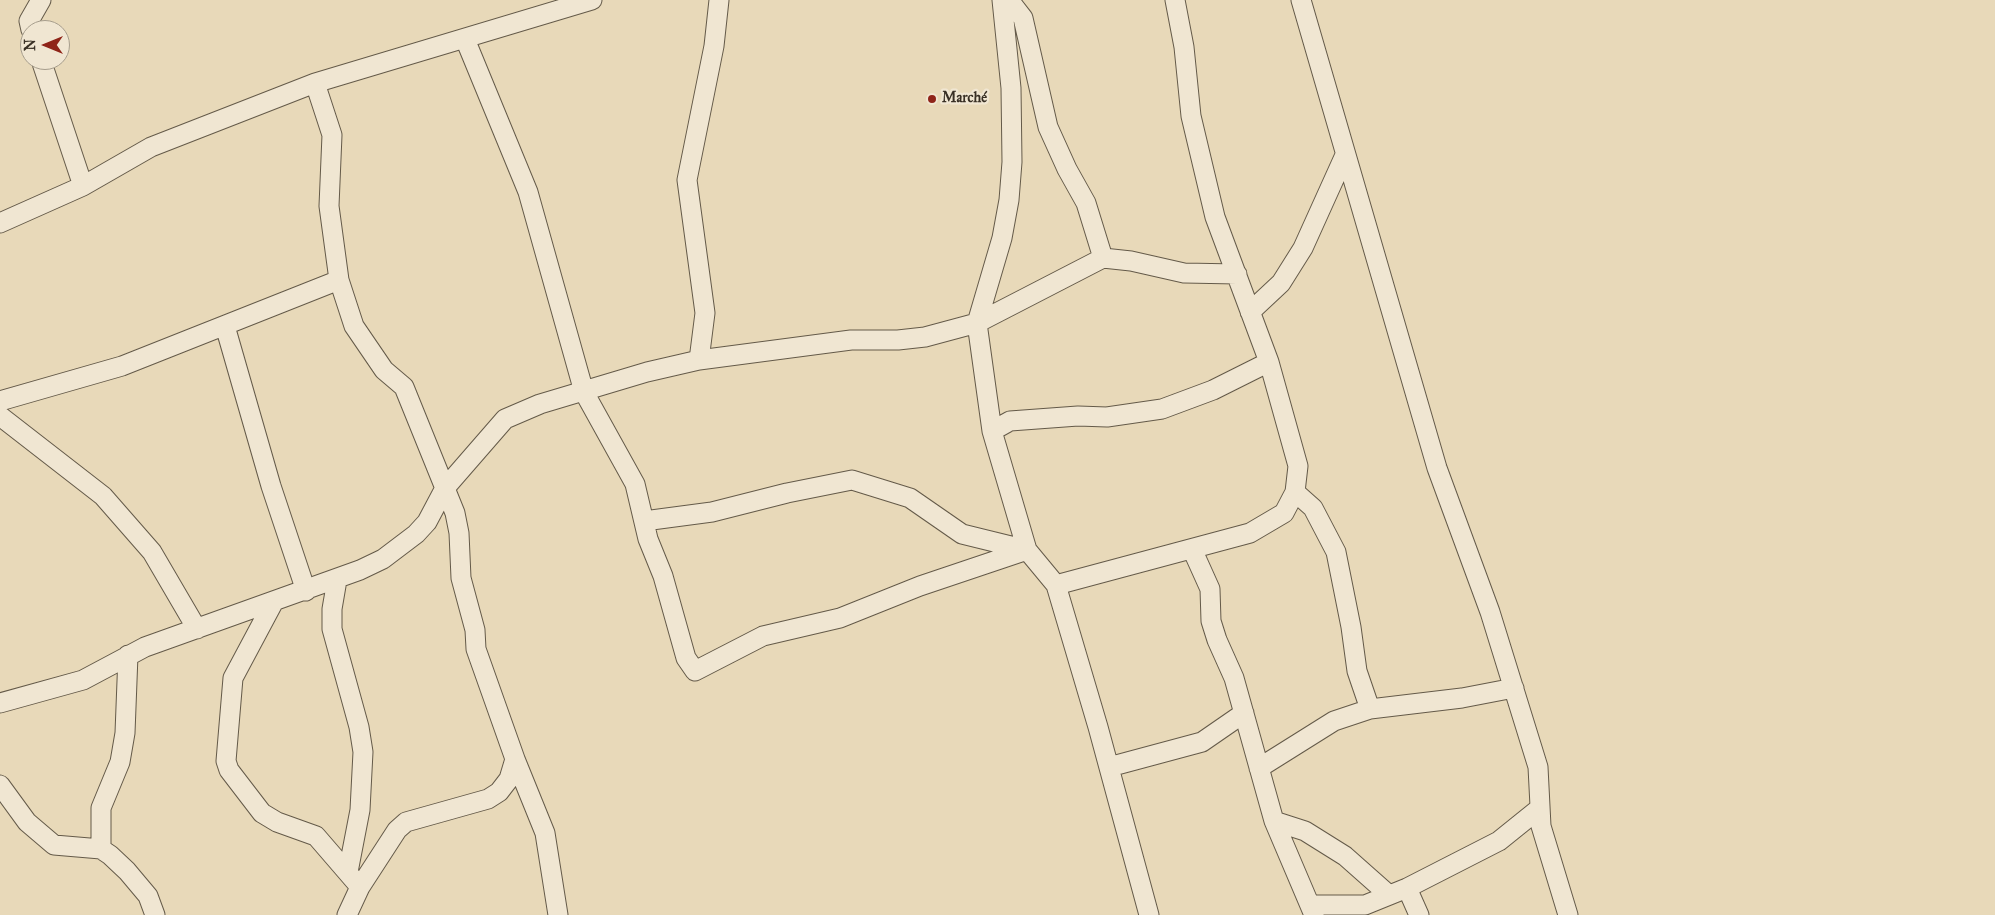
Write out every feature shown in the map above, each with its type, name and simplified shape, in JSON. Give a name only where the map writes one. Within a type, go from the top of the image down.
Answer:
[{"type":"street","points":[[30,20],[41,0]]},
{"type":"street","points":[[0,223],[83,186],[151,147],[315,83],[592,0]]},
{"type":"street","points":[[699,360],[705,313],[687,180],[714,46],[719,0]]},
{"type":"street","points":[[1002,0],[1011,88],[1012,162],[1009,200],[1002,238],[977,323],[992,431],[1027,550],[1056,585],[1109,767],[1149,915]]},
{"type":"street","points":[[1009,0],[1023,18],[1048,127],[1067,169],[1086,203],[1103,258]]},
{"type":"street","points":[[1056,585],[1250,533],[1284,513],[1295,492],[1298,466],[1269,362],[1215,217],[1191,116],[1184,47],[1175,0]]},
{"type":"street","points":[[1301,0],[1438,468],[1490,612],[1538,767],[1541,826],[1568,915]]},
{"type":"street","points":[[465,39],[528,192],[584,392],[635,484],[644,521],[686,658],[695,671],[763,636],[840,618],[920,586],[1027,550]]},
{"type":"street","points":[[44,70],[83,186]]},
{"type":"street","points":[[315,83],[332,135],[329,206],[339,280],[354,326],[384,370],[404,387],[455,513],[459,533],[461,578],[475,630],[476,648],[545,833],[558,915]]},
{"type":"street","points":[[1250,312],[1281,284],[1304,248],[1345,155]]},
{"type":"street","points":[[0,703],[83,680],[145,647],[337,580],[382,559],[416,534],[427,522],[445,488],[505,419],[540,404],[647,372],[699,360],[851,340],[916,338],[977,323],[1103,258],[1131,260],[1184,273],[1237,274]]},
{"type":"street","points":[[0,401],[122,366],[339,280]]},
{"type":"street","points":[[225,326],[271,486],[306,591]]},
{"type":"street","points":[[992,431],[1010,421],[1078,416],[1107,417],[1162,408],[1213,390],[1269,362]]},
{"type":"street","points":[[0,416],[103,496],[152,552],[197,629]]},
{"type":"street","points":[[644,521],[712,512],[787,493],[852,480],[910,498],[962,534],[1027,550]]},
{"type":"street","points":[[1295,492],[1314,508],[1336,552],[1351,627],[1357,671],[1370,709]]},
{"type":"street","points":[[1192,549],[1210,589],[1211,621],[1217,640],[1234,678],[1274,821],[1312,910],[1365,904],[1407,888],[1499,842],[1540,808]]},
{"type":"street","points":[[337,580],[332,609],[332,629],[359,726],[362,752],[360,810],[348,872],[355,905]]},
{"type":"street","points":[[273,603],[233,678],[226,761],[229,770],[262,813],[277,822],[316,836],[348,872]]},
{"type":"street","points":[[101,849],[101,808],[120,762],[124,733],[128,655]]},
{"type":"street","points":[[1259,768],[1334,722],[1370,709],[1462,698],[1514,688]]},
{"type":"street","points":[[1109,767],[1202,742],[1244,713]]},
{"type":"street","points":[[355,905],[397,830],[406,822],[488,800],[500,792],[516,759]]},
{"type":"street","points":[[0,785],[27,822],[54,845],[101,849],[132,877],[148,896],[155,915]]},
{"type":"street","points":[[1274,821],[1305,831],[1345,856],[1389,895]]},
{"type":"street","points":[[1407,888],[1419,915]]},
{"type":"place","name":"Marché","points":[[932,99]]}]
